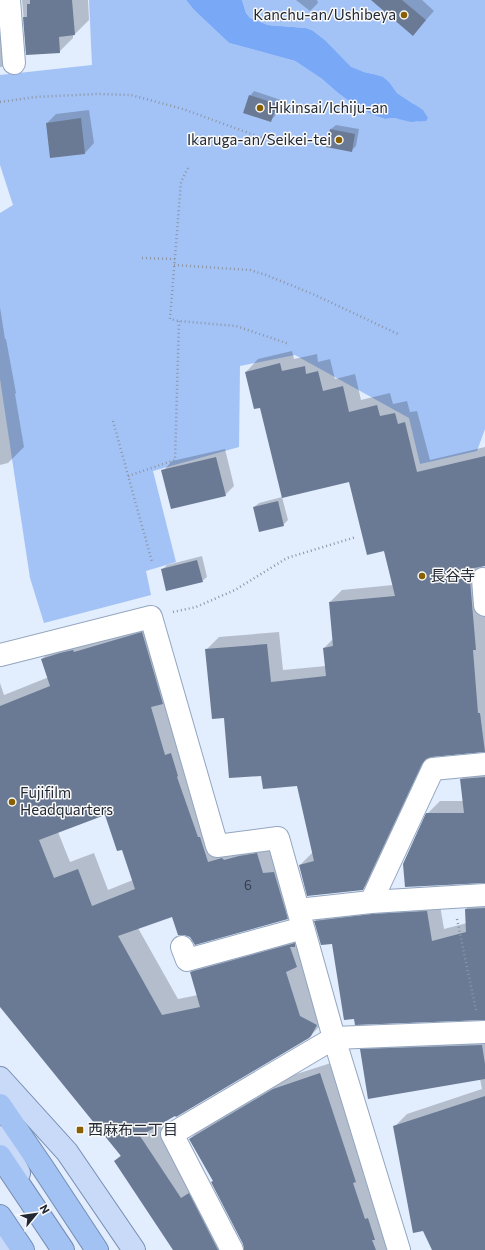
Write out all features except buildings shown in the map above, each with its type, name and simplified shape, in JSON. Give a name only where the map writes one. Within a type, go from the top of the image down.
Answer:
[{"type":"highway","points":[[0,1105],[97,1250]]},
{"type":"highway","points":[[0,1156],[63,1250]]},
{"type":"highway","points":[[0,1216],[23,1250]]},
{"type":"main road","points":[[0,1078],[67,1152],[134,1250]]},
{"type":"main road","points":[[0,1137],[24,1182]]},
{"type":"main road","points":[[0,1150],[24,1182],[70,1250]]},
{"type":"main road","points":[[0,1244],[4,1250]]},
{"type":"street","points":[[10,0],[14,63]]},
{"type":"street","points":[[483,579],[485,605]]},
{"type":"street","points":[[0,655],[152,617],[217,846],[278,838],[334,1038],[399,1250]]},
{"type":"street","points":[[371,902],[433,769],[485,764]]},
{"type":"street","points":[[182,947],[187,960],[300,919],[371,902],[485,895]]},
{"type":"street","points":[[232,1250],[172,1134],[334,1038],[483,1032]]},
{"type":"path","points":[[0,102],[35,97],[90,94],[131,95],[183,109],[284,146]]},
{"type":"path","points":[[188,168],[181,182],[170,319],[236,326],[289,344]]},
{"type":"path","points":[[142,258],[175,259]]},
{"type":"path","points":[[174,265],[250,270],[315,295],[400,335]]},
{"type":"path","points":[[128,476],[175,460],[180,321]]},
{"type":"path","points":[[113,421],[152,562]]},
{"type":"path","points":[[152,617],[196,607],[235,590],[287,558],[356,537]]},
{"type":"path","points":[[452,897],[483,1032]]},
{"type":"shaded area","points":[[89,0],[186,0],[194,10],[229,43],[295,61],[322,79],[357,107],[373,115],[385,119],[394,118],[418,122],[414,104],[397,93],[390,83],[373,74],[351,68],[325,40],[312,30],[306,28],[268,25],[250,18],[246,13],[242,0],[485,0],[485,429],[477,451],[420,464],[409,418],[295,355],[240,366],[239,447],[153,471],[176,562],[146,571],[151,595],[44,623],[30,578],[0,379],[0,213],[13,205],[0,165],[0,75],[92,65]]},
{"type":"shaded area","points":[[186,0],[242,0],[246,13],[250,18],[268,25],[306,28],[312,30],[325,40],[351,67],[383,77],[390,83],[397,93],[423,110],[428,118],[426,121],[411,122],[394,118],[385,119],[373,115],[357,107],[322,79],[295,61],[229,43],[194,10]]},
{"type":"place","name":"Kanchu-an/Ushibeya","points":[[404,15]]},
{"type":"place","name":"Hikinsai/Ichiju-an","points":[[260,108]]},
{"type":"place","name":"Ikaruga-an/Seikei-tei","points":[[339,140]]},
{"type":"place","name":"長谷寺","points":[[422,576]]},
{"type":"place","name":"Fujifilm Headquarters","points":[[12,802]]},
{"type":"place","name":"西麻布二丁目","points":[[80,1130]]}]
